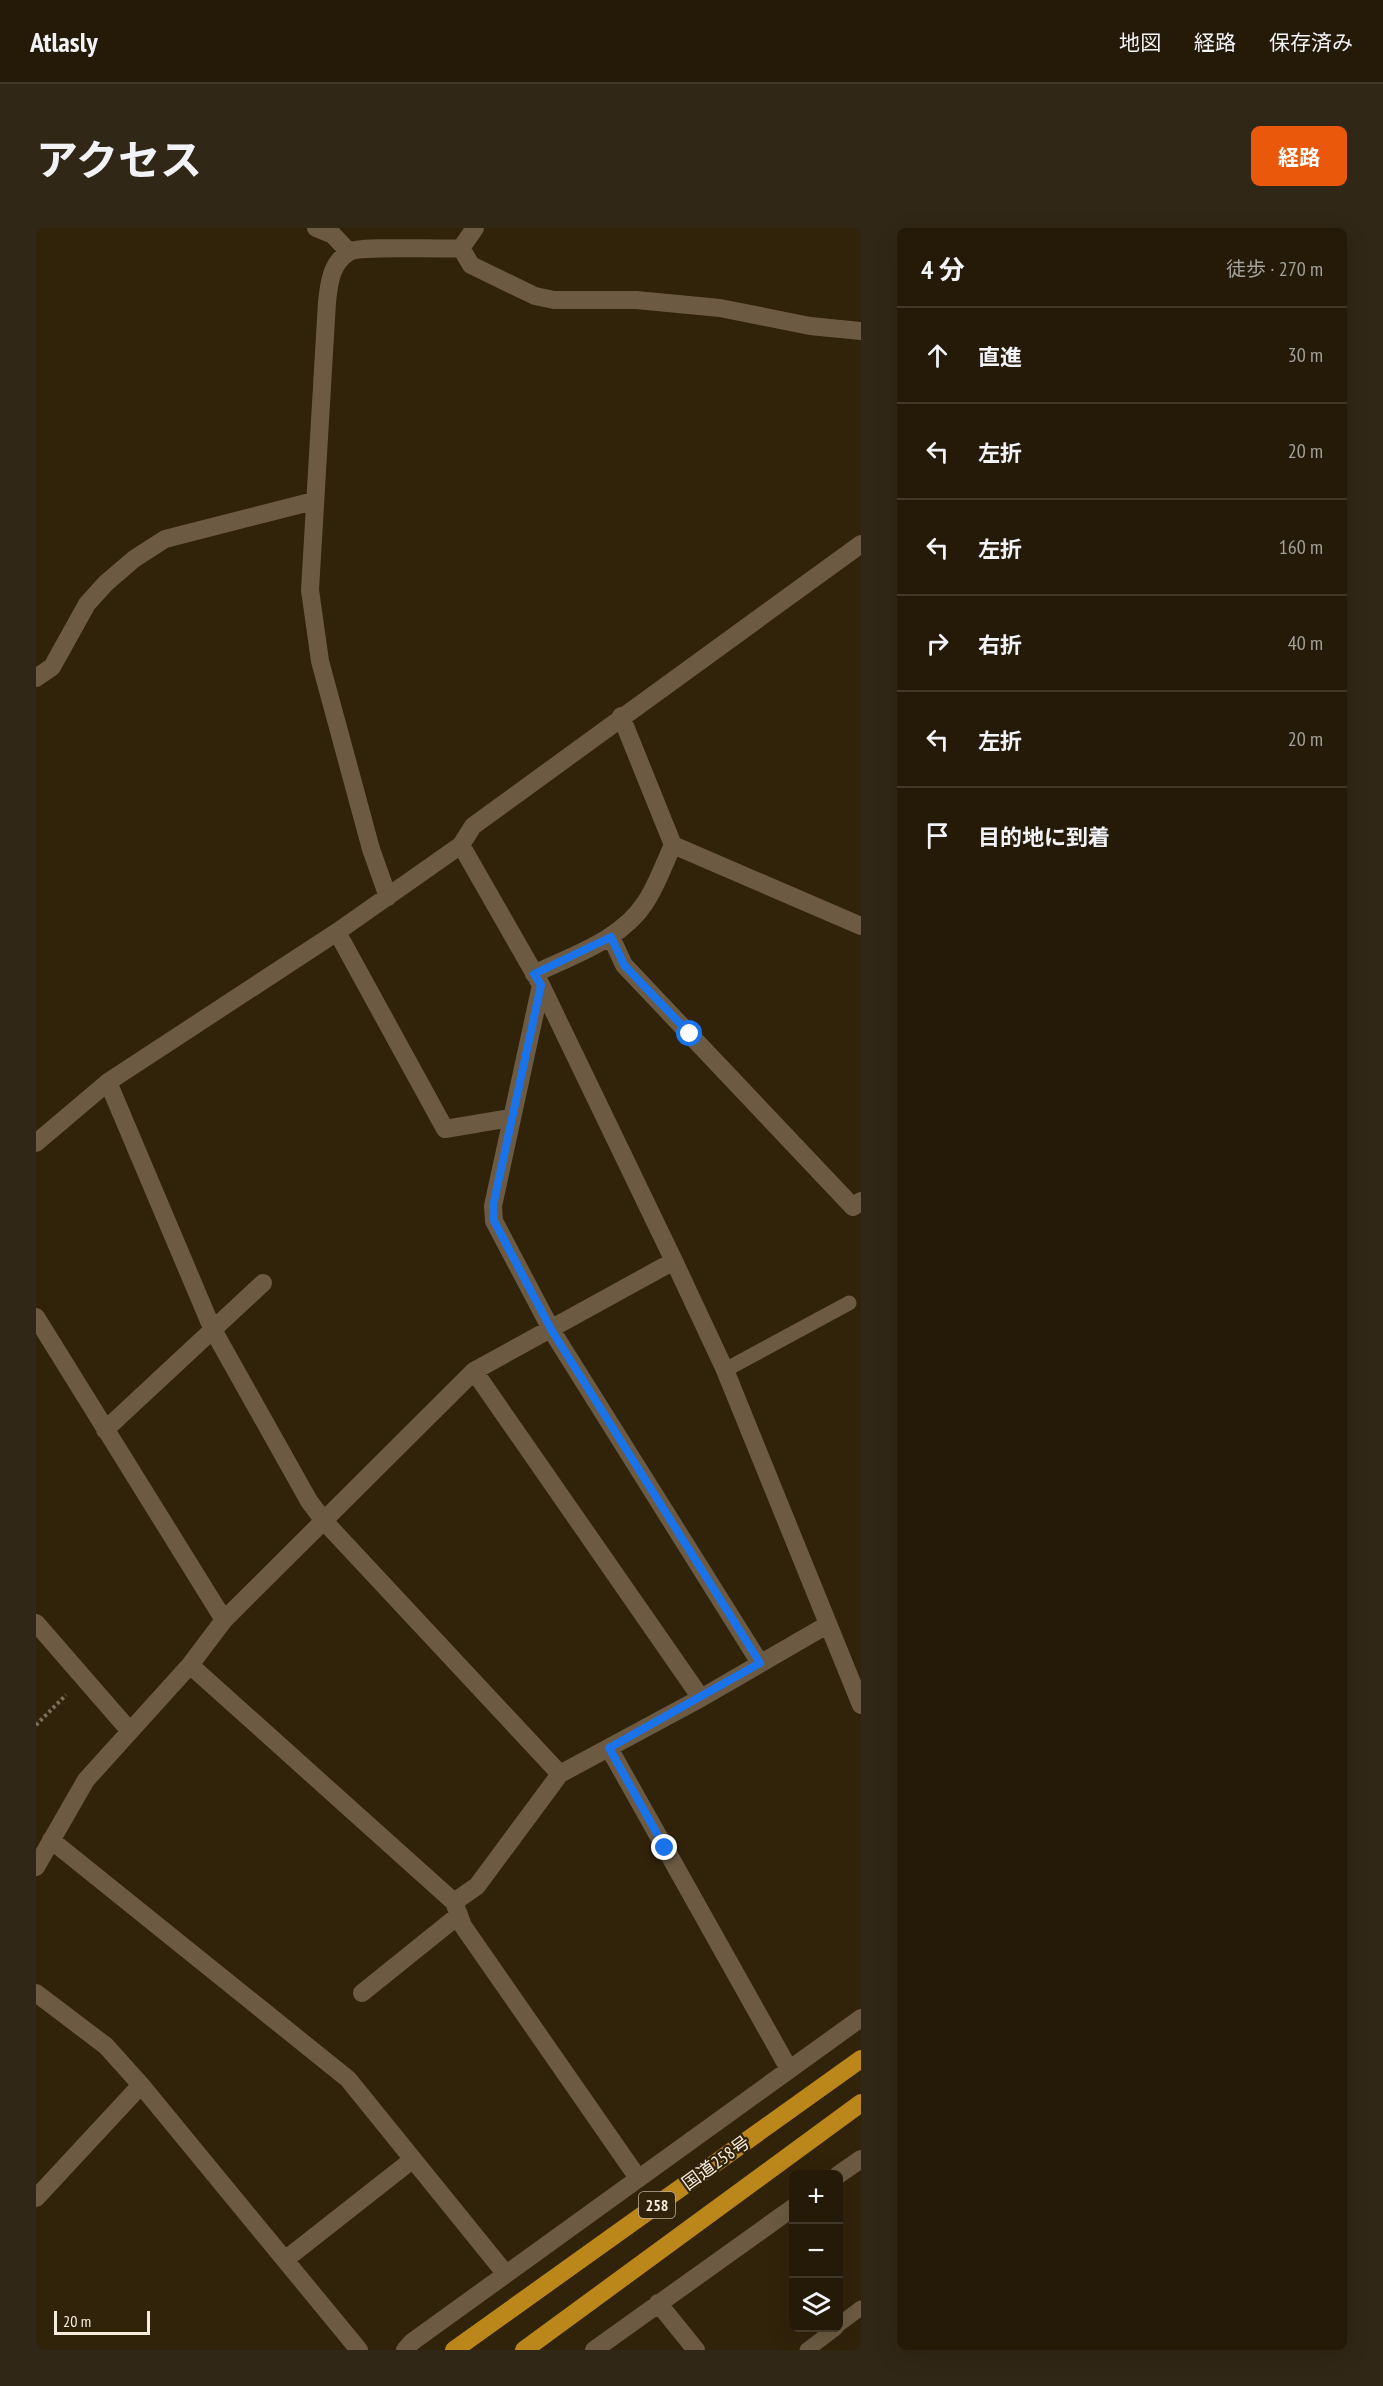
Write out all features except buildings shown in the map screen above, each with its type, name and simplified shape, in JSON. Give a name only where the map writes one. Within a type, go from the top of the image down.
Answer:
[{"type":"highway","name":"国道258号","points":[[454,2350],[861,2059]]},
{"type":"highway","name":"国道258号","points":[[524,2350],[861,2103]]},
{"type":"street","points":[[316,228],[333,235],[350,252]]},
{"type":"street","points":[[388,897],[371,849],[320,661],[310,590],[327,302],[331,275],[350,252],[364,249],[436,251],[461,248],[476,228]]},
{"type":"street","points":[[461,248],[471,265],[535,296],[554,300],[636,300],[720,308],[810,326],[861,331]]},
{"type":"street","points":[[36,678],[52,667],[87,604],[106,583],[165,539],[216,524],[314,501]]},
{"type":"street","points":[[36,1143],[108,1082],[337,932],[461,845],[473,826],[861,544]]},
{"type":"street","points":[[621,717],[674,845],[861,926]]},
{"type":"street","points":[[461,845],[537,979],[674,1261],[725,1370],[827,1625],[859,1692]]},
{"type":"street","points":[[674,845],[645,903],[626,926],[537,979],[493,1206],[494,1221],[552,1331],[760,1663]]},
{"type":"street","points":[[337,932],[445,1129],[511,1118]]},
{"type":"street","points":[[611,937],[624,965],[852,1207],[861,1201]]},
{"type":"street","points":[[108,1082],[212,1328],[309,1501],[324,1521],[560,1774]]},
{"type":"street","points":[[36,1867],[86,1780],[190,1665],[224,1620],[474,1371],[552,1331],[674,1261]]},
{"type":"street","points":[[105,1430],[263,1283]]},
{"type":"street","points":[[36,1317],[224,1620]]},
{"type":"street","points":[[474,1371],[701,1698]]},
{"type":"street","points":[[36,1623],[129,1730]]},
{"type":"street","points":[[362,1993],[456,1909],[477,1886],[560,1774],[701,1698],[827,1625]]},
{"type":"street","points":[[190,1665],[456,1909],[470,1935],[638,2178]]},
{"type":"street","points":[[609,1748],[789,2069]]},
{"type":"street","points":[[51,1840],[348,2079],[505,2273]]},
{"type":"street","points":[[36,1993],[106,2046],[286,2259],[359,2350]]},
{"type":"street","points":[[405,2350],[412,2342],[505,2273],[861,2018]]},
{"type":"street","points":[[36,2198],[141,2085]]},
{"type":"street","points":[[843,2172],[861,2159]]},
{"type":"street","points":[[286,2259],[412,2160]]},
{"type":"street","points":[[594,2350],[789,2211]]},
{"type":"street","points":[[658,2303],[696,2350]]},
{"type":"lane","points":[[725,1370],[849,1303]]},
{"type":"lane","points":[[843,2322],[861,2308]]},
{"type":"lane","points":[[807,2350],[830,2332]]},
{"type":"path","points":[[36,1725],[84,1677]]},
{"type":"route","points":[[665,1848],[609,1748],[760,1663],[552,1331],[494,1221],[493,1206],[541,985],[534,974],[611,937],[624,965],[690,1034]]}]
